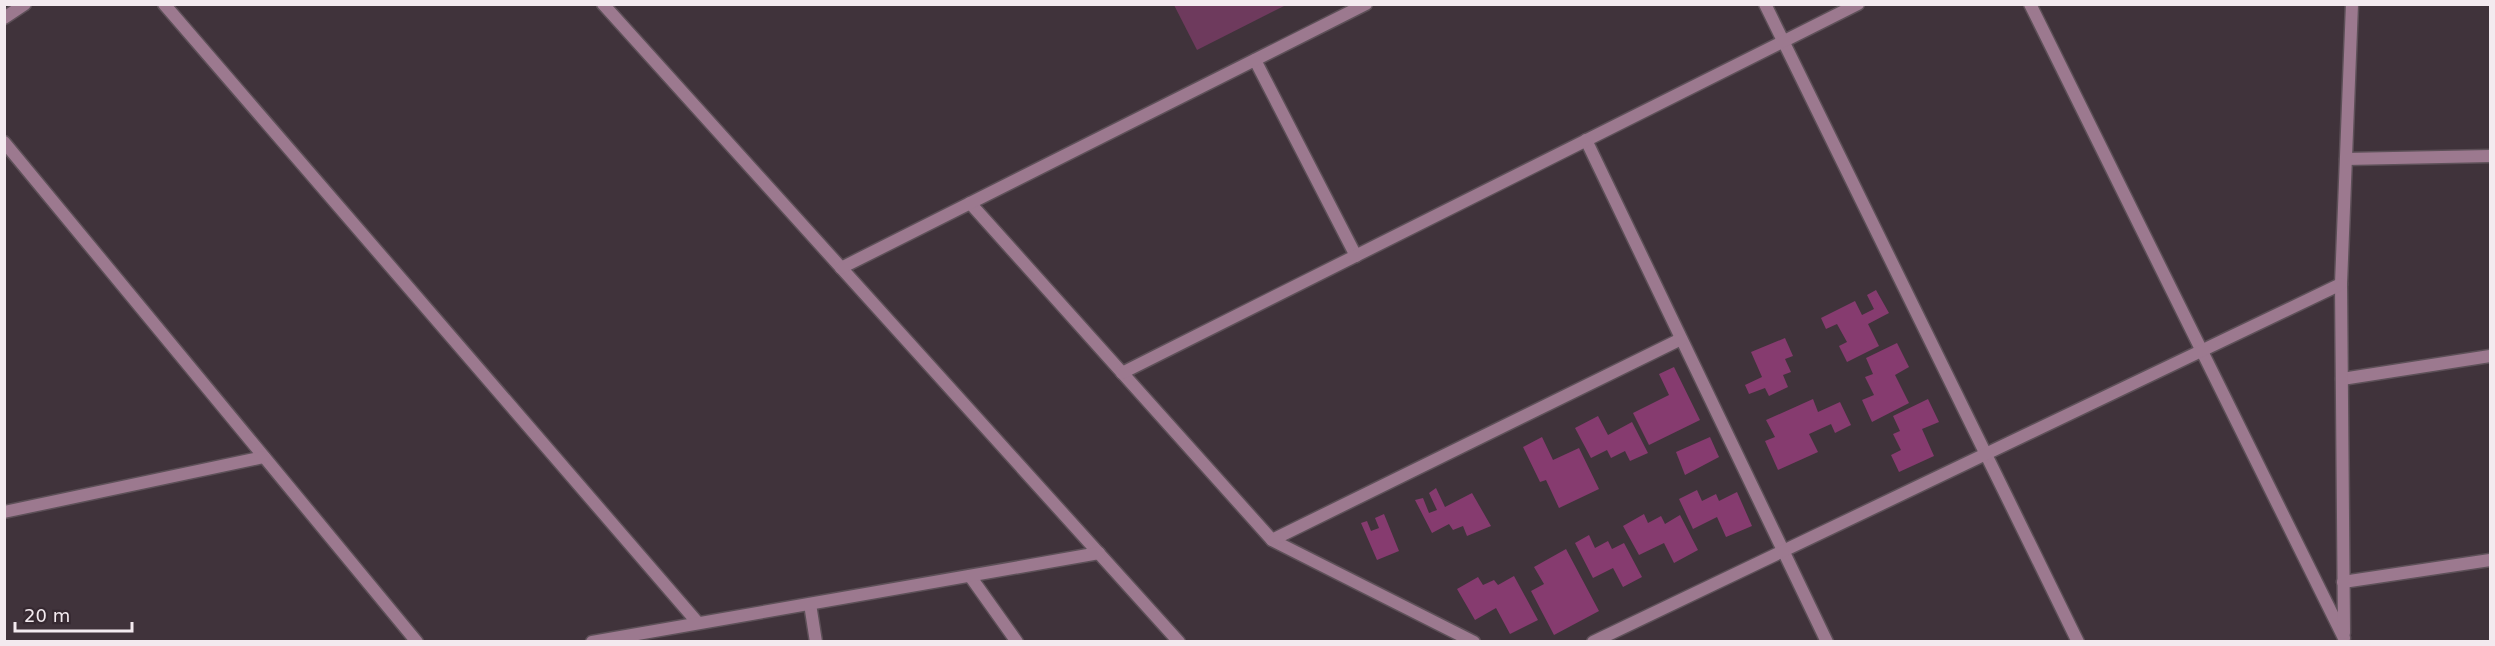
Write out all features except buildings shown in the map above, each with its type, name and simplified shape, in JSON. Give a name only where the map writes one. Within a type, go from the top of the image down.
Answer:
[{"type":"street","points":[[4,18],[25,4]]},
{"type":"street","points":[[164,4],[698,623]]},
{"type":"street","points":[[603,4],[1179,642]]},
{"type":"street","points":[[841,268],[1366,4]]},
{"type":"street","points":[[1765,4],[2078,642]]},
{"type":"street","points":[[1122,373],[1858,4]]},
{"type":"street","points":[[2030,4],[2344,640]]},
{"type":"street","points":[[2344,640],[2341,284],[2352,4]]},
{"type":"street","points":[[1255,60],[1356,256]]},
{"type":"street","points":[[1586,140],[1827,642]]},
{"type":"street","points":[[4,142],[417,642]]},
{"type":"street","points":[[2346,159],[2490,156]]},
{"type":"street","points":[[970,203],[1272,540],[1474,642]]},
{"type":"street","points":[[1593,642],[2341,284]]},
{"type":"street","points":[[1272,540],[1682,339]]},
{"type":"street","points":[[2342,379],[2490,356]]},
{"type":"street","points":[[4,512],[264,457]]},
{"type":"street","points":[[592,642],[1099,553]]},
{"type":"street","points":[[2343,582],[2490,560]]},
{"type":"street","points":[[970,576],[1017,642]]},
{"type":"street","points":[[810,604],[816,642]]},
{"type":"shaded area","points":[[1174,5],[1286,5],[1197,50]]}]
